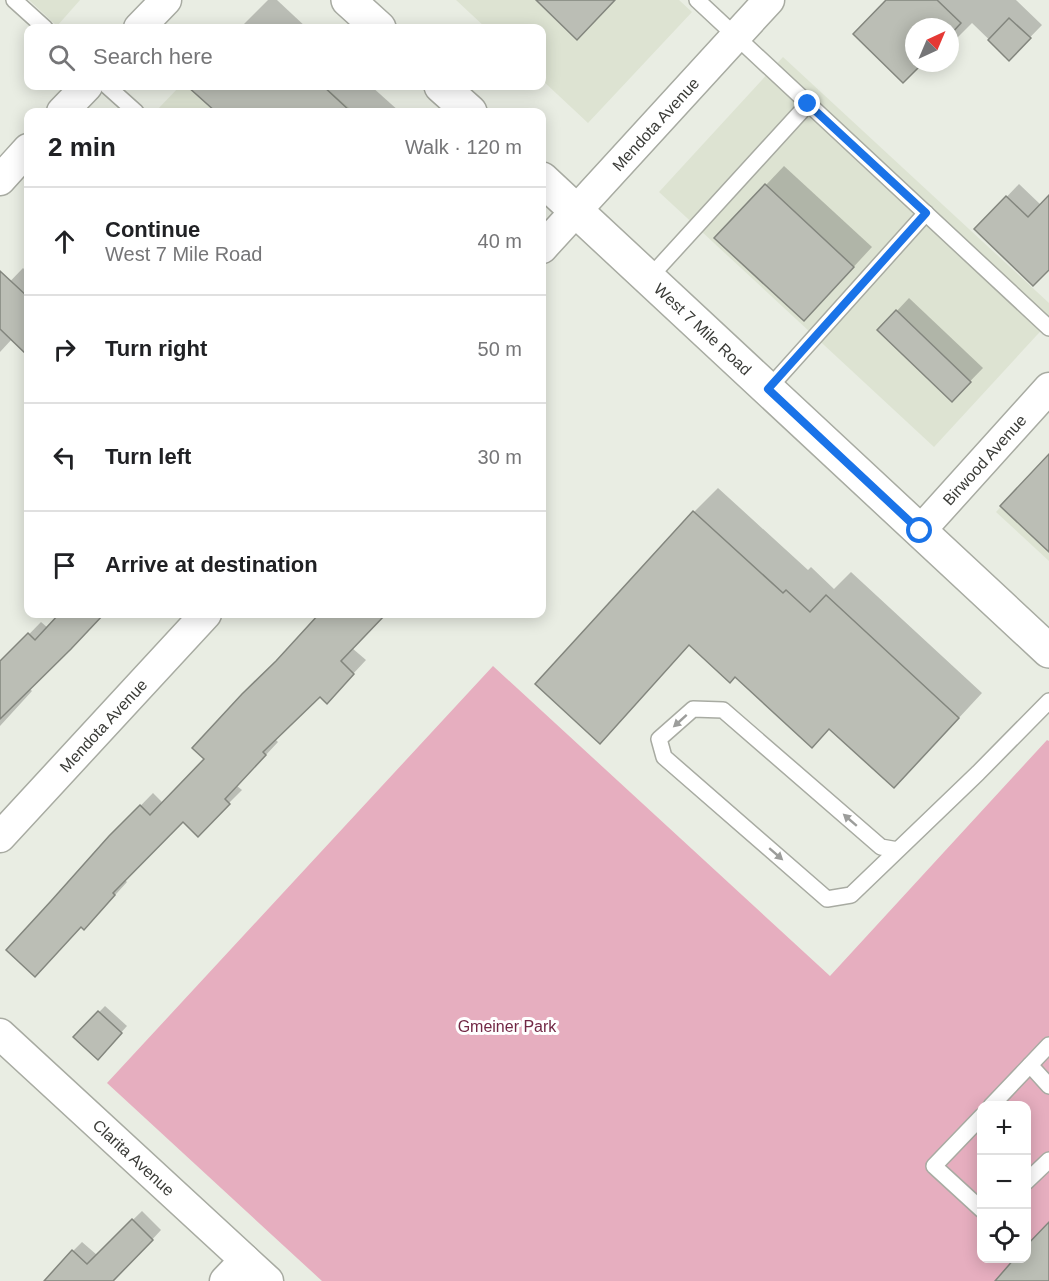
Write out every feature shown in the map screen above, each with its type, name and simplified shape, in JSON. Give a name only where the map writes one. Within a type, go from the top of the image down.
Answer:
[{"type":"main road","points":[[348,0],[375,24]]},
{"type":"main road","points":[[445,90],[466,108]]},
{"type":"main road","name":"West 7 Mile Road","points":[[546,183],[1049,651]]},
{"type":"street","points":[[143,24],[166,0]]},
{"type":"street","name":"Mendota Avenue","points":[[546,244],[769,0]]},
{"type":"street","points":[[66,108],[83,90]]},
{"type":"street","points":[[0,180],[24,153]]},
{"type":"street","name":"Birwood Avenue","points":[[920,531],[1049,388]]},
{"type":"street","name":"Mendota Avenue","points":[[0,837],[202,618]]},
{"type":"street","name":"Clarita Avenue","points":[[0,1034],[235,1270],[268,1281]]},
{"type":"lane","points":[[14,0],[41,24]]},
{"type":"lane","points":[[697,0],[1049,328]]},
{"type":"lane","points":[[111,90],[132,108]]},
{"type":"lane","points":[[648,279],[808,104]]},
{"type":"lane","points":[[768,389],[926,213]]},
{"type":"lane","points":[[898,850],[881,847],[723,710],[693,709],[659,739],[664,758],[827,899],[851,895],[898,850],[1049,702]]},
{"type":"lane","points":[[997,1101],[1049,1045]]},
{"type":"lane","points":[[1030,1065],[1049,1086]]},
{"type":"lane","points":[[977,1120],[934,1166],[980,1209]]},
{"type":"lane","points":[[1031,1177],[1049,1160]]},
{"type":"shaded area","points":[[29,0],[80,0],[59,24],[55,24]]},
{"type":"shaded area","points":[[456,0],[679,0],[692,12],[588,123],[546,84],[546,24],[482,24]]},
{"type":"shaded area","points":[[783,57],[1049,303],[1049,322],[934,447],[659,192]]},
{"type":"shaded area","points":[[176,90],[329,90],[349,108],[159,108]]},
{"type":"shaded area","points":[[1049,454],[1049,561],[996,512]]},
{"type":"green space","name":"Gmeiner Park","points":[[493,666],[830,976],[1047,740],[1049,741],[1049,1281],[322,1281],[107,1083]]},
{"type":"building","points":[[536,0],[615,0],[577,40]]},
{"type":"building","points":[[886,0],[937,0],[956,18],[905,18],[905,72],[914,72],[903,83],[853,34]]},
{"type":"building","points":[[1009,18],[1031,38],[1009,61],[988,40]]},
{"type":"building","points":[[191,90],[327,90],[347,108],[212,108]]},
{"type":"building","points":[[765,184],[854,267],[804,321],[714,238]]},
{"type":"building","points":[[1049,195],[1049,270],[1033,286],[974,229],[1006,196],[1028,217]]},
{"type":"building","points":[[0,271],[24,293],[24,352],[0,329]]},
{"type":"building","points":[[896,310],[971,382],[952,402],[877,330]]},
{"type":"building","points":[[1049,454],[1049,552],[1000,506]]},
{"type":"building","points":[[693,511],[783,593],[786,590],[810,612],[826,595],[959,718],[894,788],[829,729],[812,748],[735,677],[730,683],[689,645],[600,744],[535,684]]},
{"type":"building","points":[[55,618],[100,618],[0,719],[0,661],[28,633],[35,640]]},
{"type":"building","points":[[315,618],[382,618],[341,661],[354,674],[327,704],[320,697],[263,752],[266,755],[225,799],[230,804],[198,837],[183,822],[113,893],[115,895],[84,930],[81,927],[35,977],[6,950],[140,805],[150,815],[204,759],[192,748]]},
{"type":"building","points":[[98,1011],[122,1033],[98,1060],[73,1037]]},
{"type":"building","points":[[132,1219],[153,1240],[113,1281],[44,1281],[72,1250],[87,1264]]},
{"type":"building","points":[[1049,1222],[1049,1281],[995,1281],[1011,1263],[1031,1263],[1031,1241]]},
{"type":"route","points":[[808,104],[926,213],[768,389],[920,531]]}]
